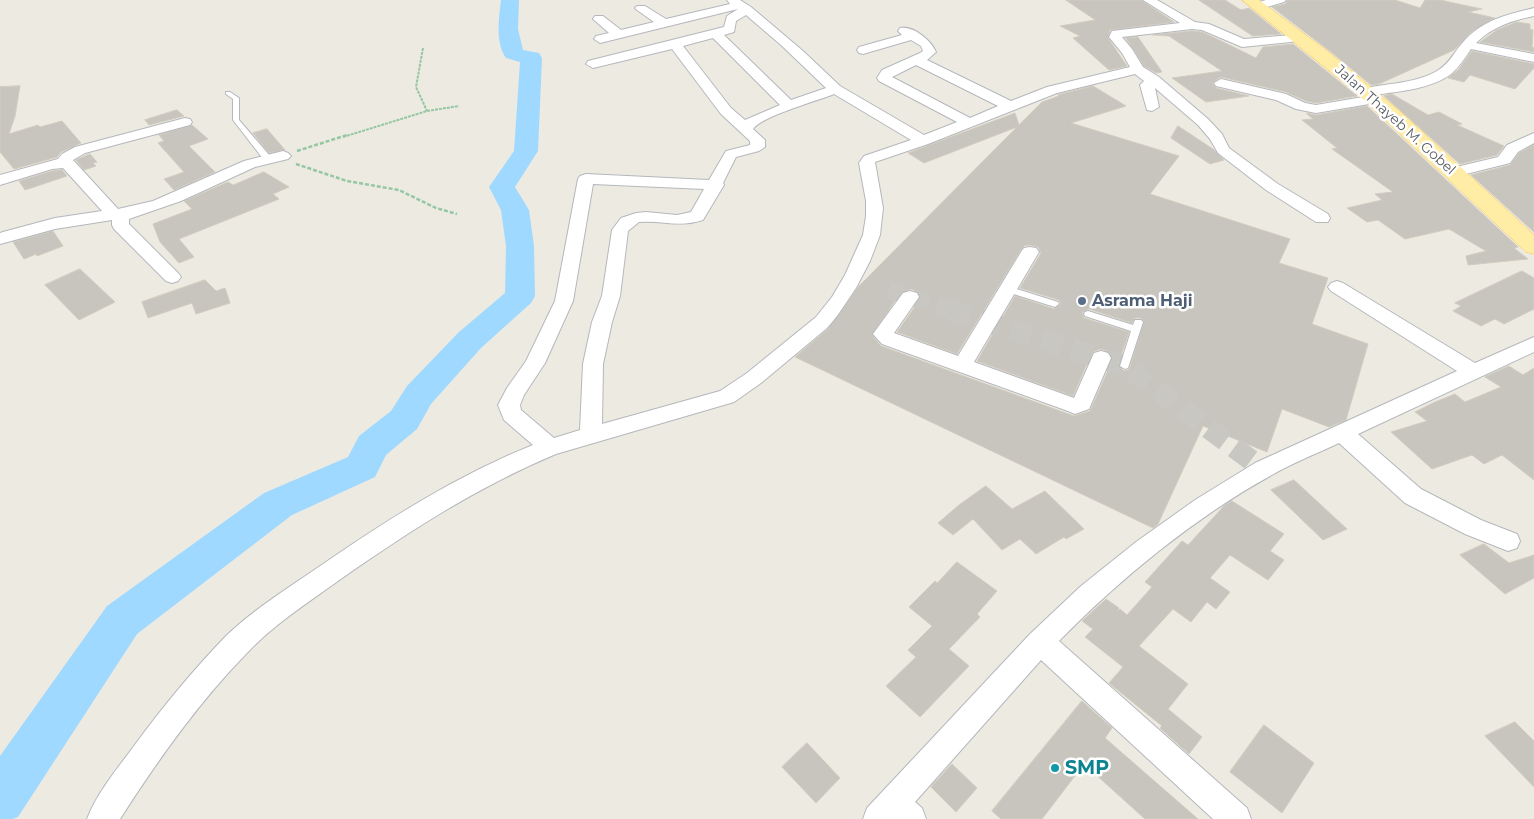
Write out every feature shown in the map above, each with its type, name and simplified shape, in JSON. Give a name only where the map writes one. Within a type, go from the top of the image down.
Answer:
[{"type":"main road","name":"Jalan Thayeb M. Gobel","points":[[1253,3],[1300,37],[1371,96],[1534,248]]},
{"type":"street","points":[[1148,0],[1192,25]]},
{"type":"street","points":[[1253,3],[1280,0]]},
{"type":"street","points":[[695,4],[707,12]]},
{"type":"street","points":[[600,39],[743,4]]},
{"type":"street","points":[[593,64],[730,29],[731,19],[743,4]]},
{"type":"street","points":[[743,4],[835,89],[923,141]]},
{"type":"street","points":[[641,8],[664,23]]},
{"type":"street","points":[[1221,83],[1281,97],[1316,110],[1440,75],[1448,70],[1483,30],[1505,20],[1534,12]]},
{"type":"street","points":[[599,19],[619,34]]},
{"type":"street","points":[[1300,37],[1242,43],[1206,27],[1192,25],[1117,32],[1115,37],[1131,56],[1137,69],[1154,80],[1213,132],[1223,150],[1278,192],[1322,218]]},
{"type":"street","points":[[863,50],[908,33],[927,44],[930,50],[928,54],[887,73],[884,78],[969,123]]},
{"type":"street","points":[[716,34],[789,106]]},
{"type":"street","points":[[592,435],[593,364],[602,322],[612,296],[620,230],[626,222],[637,217],[685,220],[694,218],[702,210],[716,185],[728,157],[736,151],[757,147],[758,140],[726,111],[675,44]]},
{"type":"street","points":[[1468,45],[1534,58]]},
{"type":"street","points":[[916,60],[1010,107]]},
{"type":"street","points":[[102,819],[154,742],[191,696],[237,644],[274,611],[372,544],[435,505],[512,464],[550,447],[727,397],[770,367],[823,322],[858,266],[866,250],[874,224],[874,207],[868,161],[1052,90],[1087,80],[1125,74],[1137,69]]},
{"type":"street","points":[[1152,107],[1146,89],[1148,84],[1154,80]]},
{"type":"street","points":[[745,128],[751,121],[835,89]]},
{"type":"street","points":[[0,180],[64,162],[67,157],[80,150],[185,122]]},
{"type":"street","points":[[1454,172],[1505,160],[1506,154],[1511,150],[1534,137]]},
{"type":"street","points":[[0,239],[47,225],[121,213],[160,204],[215,176],[275,157]]},
{"type":"street","points":[[64,162],[121,213]]},
{"type":"street","points":[[550,447],[512,414],[509,405],[514,393],[535,363],[564,301],[587,175],[716,185]]},
{"type":"street","points":[[121,213],[120,225],[172,277]]},
{"type":"street","points":[[962,366],[1030,252]]},
{"type":"street","points":[[1337,286],[1474,372]]},
{"type":"street","points":[[910,297],[884,334],[885,336],[896,342],[1076,406],[1082,404],[1101,358]]},
{"type":"street","points":[[894,814],[1040,642],[1111,577],[1221,494],[1263,469],[1534,344]]},
{"type":"street","points":[[1342,433],[1413,496],[1473,527],[1508,541]]},
{"type":"street","points":[[1040,642],[1236,819]]},
{"type":"lane","points":[[228,93],[236,98],[236,114],[239,125],[275,157]]},
{"type":"lane","points":[[1007,289],[1055,304]]},
{"type":"lane","points":[[1088,314],[1137,326],[1125,366]]},
{"type":"path","points":[[423,48],[416,88],[427,111]]},
{"type":"path","points":[[275,157],[427,111],[459,106]]},
{"type":"path","points":[[275,157],[347,181],[399,190],[436,208],[457,214]]},
{"type":"building","points":[[1066,0],[1141,0],[1174,22],[1110,30],[1108,38],[1127,66],[1109,70],[1073,38],[1080,36],[1060,26],[1095,20]]},
{"type":"building","points":[[1199,0],[1225,0],[1241,10],[1249,8],[1281,34],[1253,36]]},
{"type":"building","points":[[1288,0],[1395,0],[1420,8],[1425,0],[1440,0],[1482,9],[1468,12],[1495,18],[1471,32],[1454,50],[1379,84],[1371,85],[1272,7],[1285,4]]},
{"type":"building","points":[[1517,22],[1530,24],[1530,29],[1533,30],[1532,47],[1534,52],[1480,42],[1497,30]]},
{"type":"building","points":[[1192,31],[1202,32],[1256,58],[1263,47],[1293,44],[1357,96],[1316,103],[1306,101],[1286,92],[1221,77],[1212,83],[1216,88],[1249,96],[1206,102],[1172,78],[1222,71],[1169,36],[1153,35]]},
{"type":"building","points":[[1138,37],[1162,72],[1156,73],[1144,66],[1126,38]]},
{"type":"building","points":[[1472,51],[1534,64],[1534,68],[1515,89],[1470,75],[1464,82],[1448,78],[1458,70]]},
{"type":"building","points":[[20,86],[15,116],[9,134],[38,125],[40,127],[62,121],[81,143],[61,152],[57,157],[14,169],[0,152],[0,87]]},
{"type":"building","name":"Asrama Haji","points":[[1093,86],[1126,106],[1071,123],[1179,156],[1150,194],[1290,239],[1279,263],[1328,278],[1312,324],[1368,344],[1346,420],[1329,427],[1282,409],[1267,452],[1203,426],[1158,524],[1153,528],[795,357],[828,329],[859,286],[1017,127],[924,163],[908,153],[1015,113],[1019,125],[1042,102],[1058,95]],"holes":[[[1024,246],[1038,247],[1041,253],[1020,288],[1059,300],[1061,304],[1054,309],[1015,296],[977,361],[1073,396],[1092,352],[1100,349],[1109,351],[1113,359],[1090,411],[1074,416],[881,346],[872,335],[901,292],[911,289],[919,292],[921,298],[897,332],[957,354],[1020,251]],[[1089,309],[1132,323],[1135,318],[1141,318],[1144,321],[1129,370],[1124,371],[1118,365],[1129,332],[1084,318],[1082,313]]]},
{"type":"building","points":[[1392,94],[1428,115],[1439,112],[1462,124],[1457,125],[1504,146],[1497,155],[1460,164],[1384,96]]},
{"type":"building","points":[[1367,106],[1518,247],[1514,248],[1528,259],[1468,265],[1466,256],[1486,251],[1449,229],[1405,239],[1378,220],[1367,222],[1347,208],[1382,200],[1375,194],[1393,192],[1332,149],[1337,148],[1302,120],[1313,119],[1306,113],[1316,115]]},
{"type":"building","points":[[177,110],[184,116],[149,125],[145,120]]},
{"type":"building","points":[[192,125],[208,139],[189,146],[215,172],[174,190],[164,179],[184,172],[158,143],[164,141],[159,135]]},
{"type":"building","points":[[1178,126],[1213,149],[1224,160],[1210,164],[1171,138]]},
{"type":"building","points":[[267,129],[285,150],[269,153],[253,133]]},
{"type":"building","points":[[1534,145],[1534,232],[1471,175],[1510,165],[1519,153]]},
{"type":"building","points":[[90,154],[97,162],[93,163],[96,166],[84,170],[76,160]]},
{"type":"building","points":[[62,170],[67,176],[25,190],[19,181],[52,171]]},
{"type":"building","points":[[264,172],[289,187],[273,194],[279,199],[179,239],[194,257],[179,263],[160,242],[153,224],[192,209],[184,201],[228,182],[233,185]]},
{"type":"building","points":[[53,231],[63,246],[37,256],[36,254],[24,259],[13,242]]},
{"type":"building","points":[[80,269],[115,302],[79,320],[45,285]]},
{"type":"building","points":[[1522,271],[1534,278],[1534,309],[1504,324],[1495,319],[1481,326],[1453,311],[1461,306],[1455,303]]},
{"type":"building","points":[[205,280],[216,291],[225,288],[230,303],[196,314],[192,303],[148,318],[142,302]]},
{"type":"building","points":[[1509,366],[1523,375],[1534,368],[1534,480],[1502,455],[1484,464],[1472,455],[1432,469],[1391,432],[1427,421],[1415,412],[1435,402],[1455,394],[1465,402],[1501,387],[1485,377]]},
{"type":"building","points":[[1294,480],[1347,529],[1323,540],[1271,490]]},
{"type":"building","points":[[986,486],[1012,509],[1045,491],[1084,529],[1066,539],[1064,537],[1036,554],[1020,539],[1002,550],[973,519],[953,535],[938,523]]},
{"type":"building","points":[[1232,501],[1284,534],[1270,551],[1284,560],[1268,580],[1230,555],[1210,578],[1230,592],[1216,609],[1207,602],[1191,622],[1173,609],[1139,646],[1188,684],[1168,709],[1202,737],[1189,754],[1160,728],[1162,726],[1109,683],[1123,667],[1085,637],[1093,629],[1082,621],[1106,599],[1119,608],[1117,612],[1120,609],[1127,615],[1152,587],[1145,582],[1182,541],[1188,545],[1224,506]]},
{"type":"building","points":[[1484,544],[1509,563],[1534,555],[1534,578],[1505,594],[1460,555]]},
{"type":"building","points":[[957,562],[997,591],[977,614],[980,617],[949,649],[969,666],[920,717],[886,686],[916,657],[908,650],[932,626],[909,607],[935,581],[937,583]]},
{"type":"building","name":"SMP","points":[[1082,701],[1112,728],[1105,738],[1198,819],[1145,819],[1084,764],[1042,819],[1001,819],[992,811]]},
{"type":"building","points":[[1515,722],[1534,741],[1534,787],[1485,736]]},
{"type":"building","points":[[1264,725],[1314,763],[1282,813],[1230,772]]},
{"type":"building","points":[[807,743],[840,778],[816,803],[782,767]]},
{"type":"building","points":[[952,764],[977,788],[956,812],[931,787]]},
{"type":"waterway","points":[[0,799],[122,620],[278,504],[362,467],[372,446],[404,420],[419,395],[470,340],[520,296],[520,246],[515,210],[502,187],[526,151],[531,58],[513,54],[508,29],[510,0]]},
{"type":"tunnel","points":[[889,290],[954,311]]},
{"type":"tunnel","points":[[950,310],[1125,366],[1263,469]]},
{"type":"place","name":"Asrama Haji","points":[[1082,301]]},
{"type":"place","name":"SMP","points":[[1055,768]]}]
